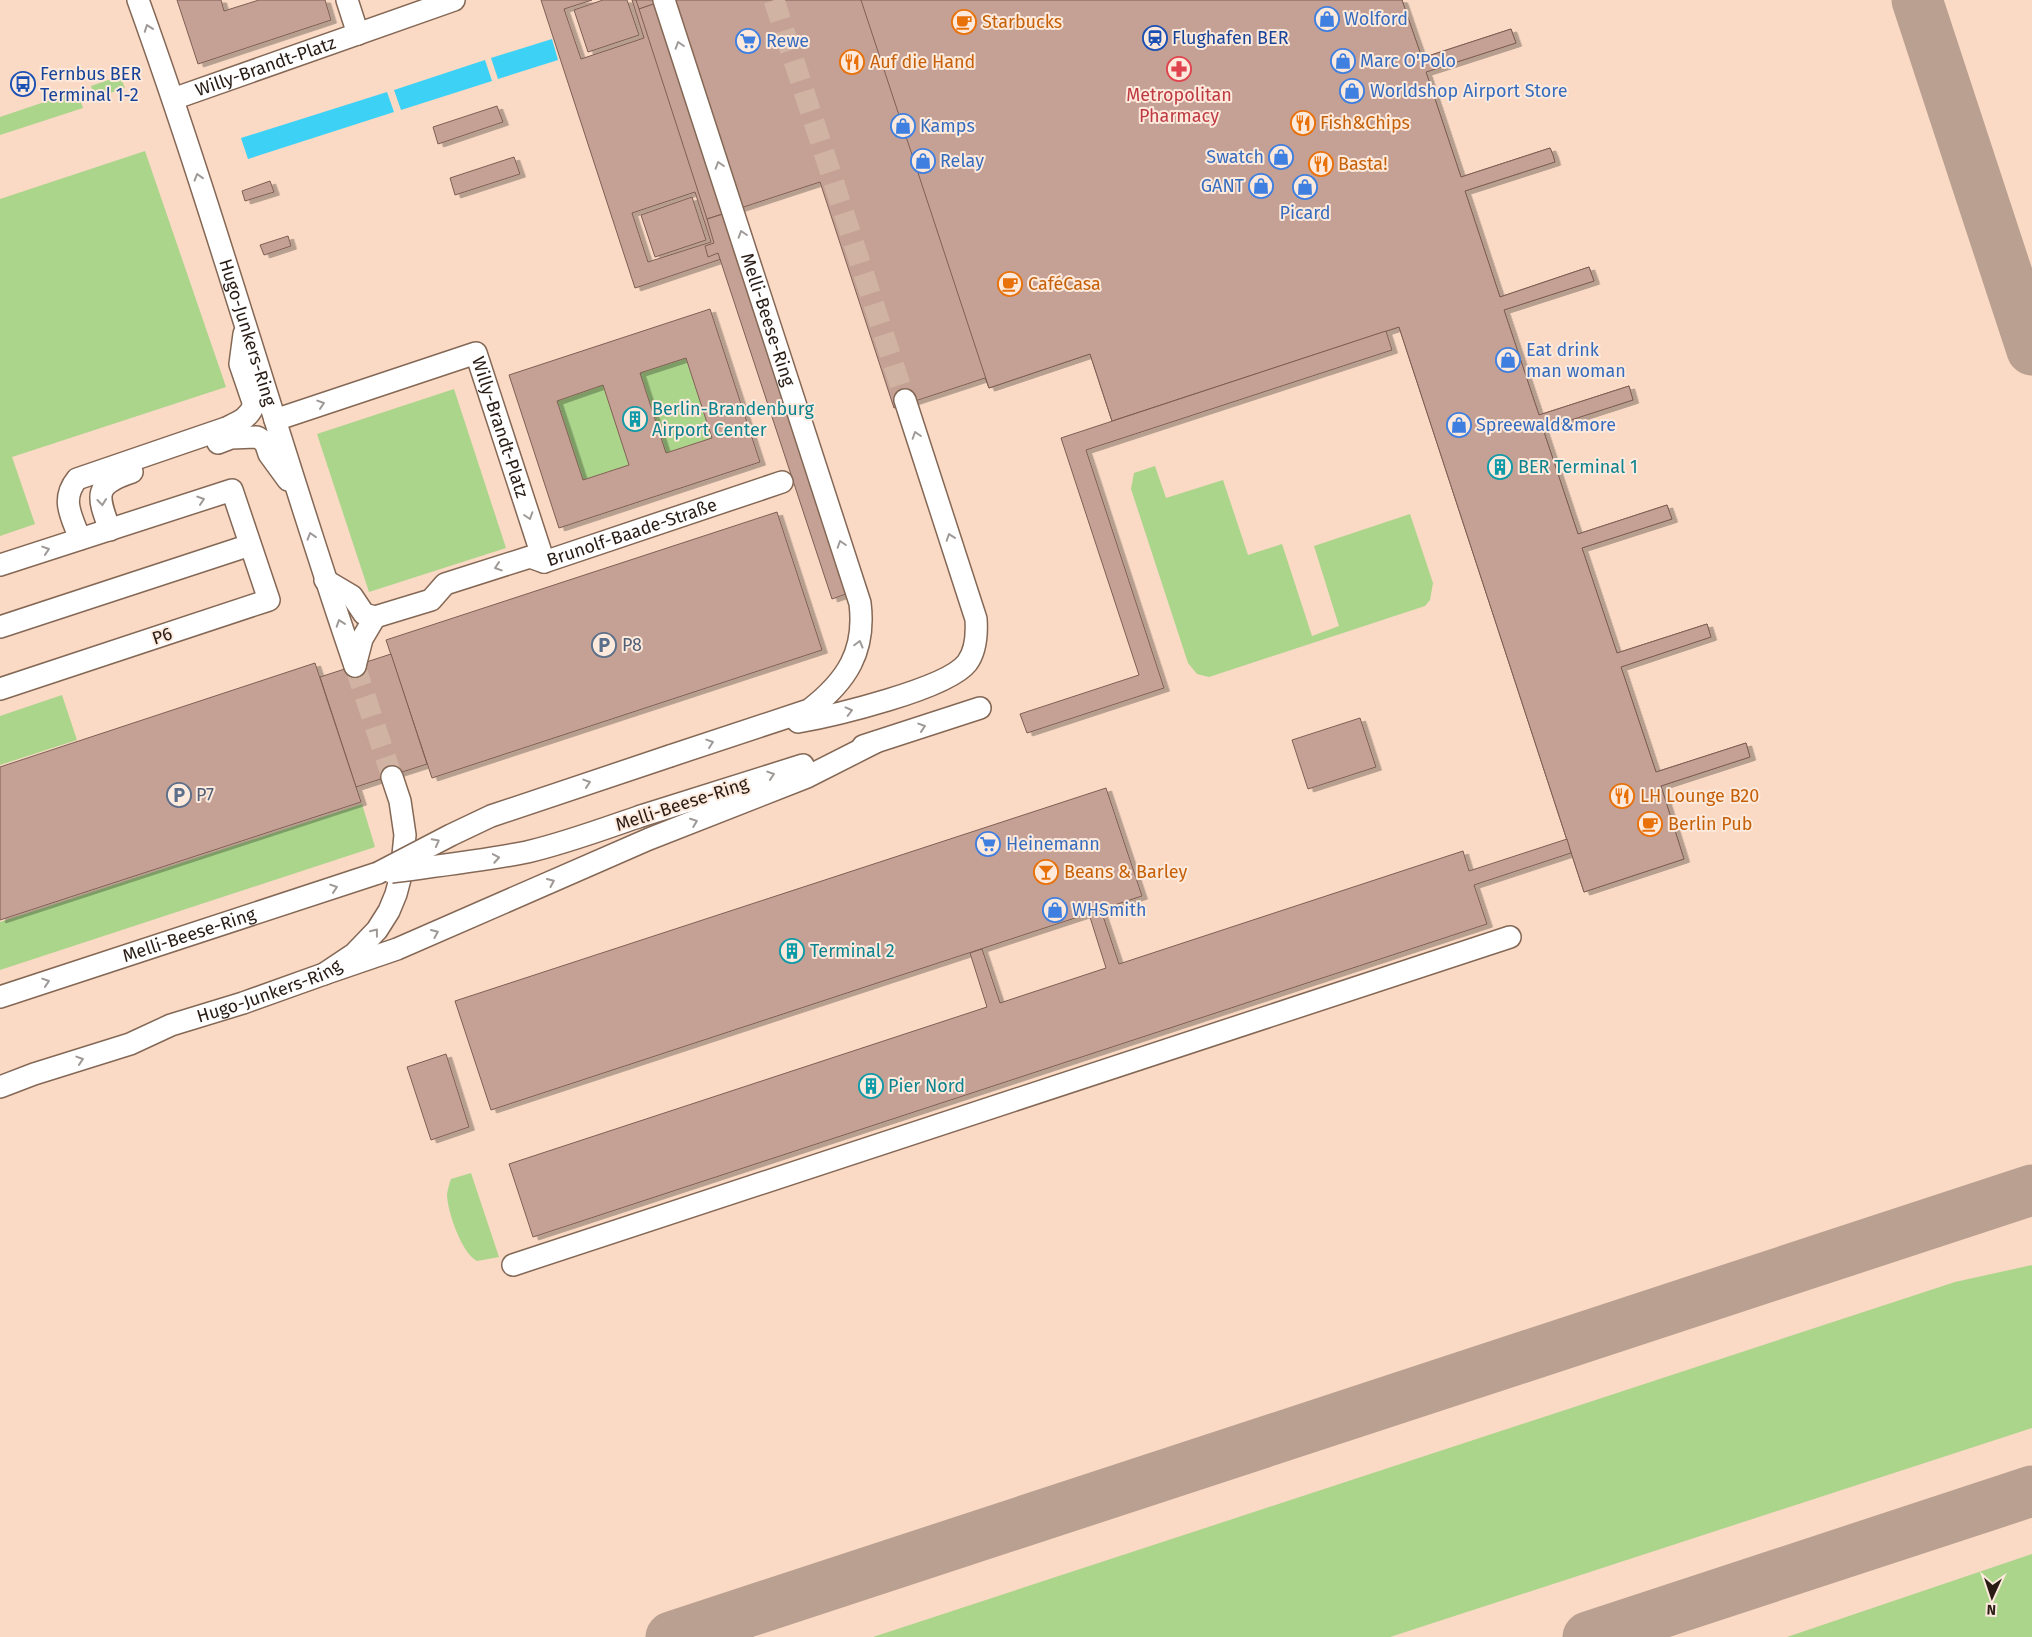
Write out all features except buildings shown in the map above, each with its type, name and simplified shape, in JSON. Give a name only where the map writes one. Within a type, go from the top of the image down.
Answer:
[{"type":"street","name":"Hugo-Junkers-Ring","points":[[138,0],[173,99],[325,580],[355,666],[362,639],[375,618]]},
{"type":"street","name":"Willy-Brandt-Platz","points":[[347,0],[358,34]]},
{"type":"street","name":"Willy-Brandt-Platz","points":[[173,99],[454,0]]},
{"type":"street","name":"Melli-Beese-Ring","points":[[664,0],[860,603],[862,632],[854,658],[837,685],[825,698],[803,715]]},
{"type":"street","points":[[80,540],[68,506],[67,495],[77,479],[226,428],[242,421],[249,415],[254,405],[240,364],[244,326]]},
{"type":"street","name":"Willy-Brandt-Platz","points":[[275,420],[476,353],[544,562]]},
{"type":"street","name":"Melli-Beese-Ring","points":[[378,874],[451,834],[491,816],[751,729],[803,715],[852,711],[947,679],[967,663],[973,650],[977,632],[976,619],[905,400]]},
{"type":"street","points":[[110,530],[100,503],[100,495],[108,483],[115,478],[231,438],[258,437],[265,442],[269,454],[298,492]]},
{"type":"street","name":"Brunolf-Baade-Straße","points":[[375,618],[431,600],[445,584],[530,557],[544,562],[782,482]]},
{"type":"street","name":"P6","points":[[0,565],[232,490],[269,600],[0,689]]},
{"type":"street","points":[[0,627],[250,545]]},
{"type":"street","points":[[325,580],[352,596],[364,614],[375,618]]},
{"type":"street","name":"Melli-Beese-Ring","points":[[0,997],[378,874],[494,858],[561,843],[980,708]]},
{"type":"street","points":[[324,974],[397,949],[649,839],[807,777],[876,742]]},
{"type":"street","name":"Hugo-Junkers-Ring","points":[[0,1087],[34,1074],[130,1044],[171,1025],[244,1003],[324,974],[354,954],[366,943],[389,911],[396,894],[404,855],[405,835],[400,801],[392,777]]},
{"type":"street","points":[[513,1265],[1510,937]]},
{"type":"green space","points":[[120,76],[125,88],[95,98],[91,86]]},
{"type":"green space","points":[[77,91],[83,108],[0,135],[0,117]]},
{"type":"green space","points":[[145,151],[226,387],[12,457],[35,524],[0,536],[0,199]]},
{"type":"green space","points":[[686,358],[712,438],[666,453],[640,373]]},
{"type":"green space","points":[[603,385],[629,465],[583,480],[557,401]]},
{"type":"green space","points":[[454,389],[506,548],[369,592],[317,434]]},
{"type":"green space","points":[[1155,466],[1166,498],[1223,480],[1248,555],[1282,544],[1312,636],[1339,626],[1314,546],[1410,514],[1433,583],[1430,600],[1425,606],[1209,677],[1197,674],[1188,663],[1131,489],[1134,473]]},
{"type":"green space","points":[[62,695],[77,740],[0,765],[0,716]]},
{"type":"green space","points":[[362,804],[375,847],[0,970],[0,922]]},
{"type":"green space","points":[[471,1173],[499,1257],[477,1261],[466,1250],[456,1231],[447,1194],[451,1179]]},
{"type":"green space","points":[[2032,1265],[2032,1428],[1390,1637],[873,1637],[1955,1282]]},
{"type":"green space","points":[[2032,1554],[2032,1637],[1787,1637]]},
{"type":"water","points":[[552,39],[558,60],[498,79],[491,58]]},
{"type":"water","points":[[485,60],[492,81],[401,110],[394,90]]},
{"type":"water","points":[[387,92],[394,112],[248,159],[241,138]]},
{"type":"taxiway","points":[[1917,0],[2032,350]]},
{"type":"taxiway","points":[[671,1637],[2032,1190]]},
{"type":"taxiway","points":[[1588,1637],[2032,1491]]},
{"type":"tunnel","points":[[774,0],[905,400]]},
{"type":"tunnel","points":[[355,666],[392,777]]},
{"type":"place","name":"Wolford","points":[[1327,19]]},
{"type":"place","name":"Starbucks","points":[[964,22]]},
{"type":"place","name":"Flughafen BER","points":[[1155,38]]},
{"type":"place","name":"Rewe","points":[[748,41]]},
{"type":"place","name":"Marc O'Polo","points":[[1343,61]]},
{"type":"place","name":"Auf die Hand","points":[[852,62]]},
{"type":"place","name":"Metropolitan Pharmacy","points":[[1179,69]]},
{"type":"place","name":"Fernbus BER Terminal 1-2","points":[[23,84]]},
{"type":"place","name":"Worldshop Airport Store","points":[[1352,91]]},
{"type":"place","name":"Fish&Chips","points":[[1303,123]]},
{"type":"place","name":"Kamps","points":[[903,126]]},
{"type":"place","name":"Swatch","points":[[1281,157]]},
{"type":"place","name":"Relay","points":[[923,161]]},
{"type":"place","name":"Basta!","points":[[1321,164]]},
{"type":"place","name":"GANT","points":[[1261,186]]},
{"type":"place","name":"Picard","points":[[1305,187]]},
{"type":"place","name":"CaféCasa","points":[[1010,284]]},
{"type":"place","name":"Eat drink man woman","points":[[1508,360]]},
{"type":"place","name":"Berlin-Brandenburg Airport Center","points":[[635,419]]},
{"type":"place","name":"Spreewald&more","points":[[1459,425]]},
{"type":"place","name":"BER Terminal 1","points":[[1500,467]]},
{"type":"place","name":"P8","points":[[604,645]]},
{"type":"place","name":"P7","points":[[179,795]]},
{"type":"place","name":"LH Lounge B20","points":[[1622,796]]},
{"type":"place","name":"Berlin Pub","points":[[1650,824]]},
{"type":"place","name":"Heinemann","points":[[988,844]]},
{"type":"place","name":"Beans & Barley","points":[[1046,872]]},
{"type":"place","name":"WHSmith","points":[[1055,910]]},
{"type":"place","name":"Terminal 2","points":[[792,951]]},
{"type":"place","name":"Pier Nord","points":[[871,1086]]}]
